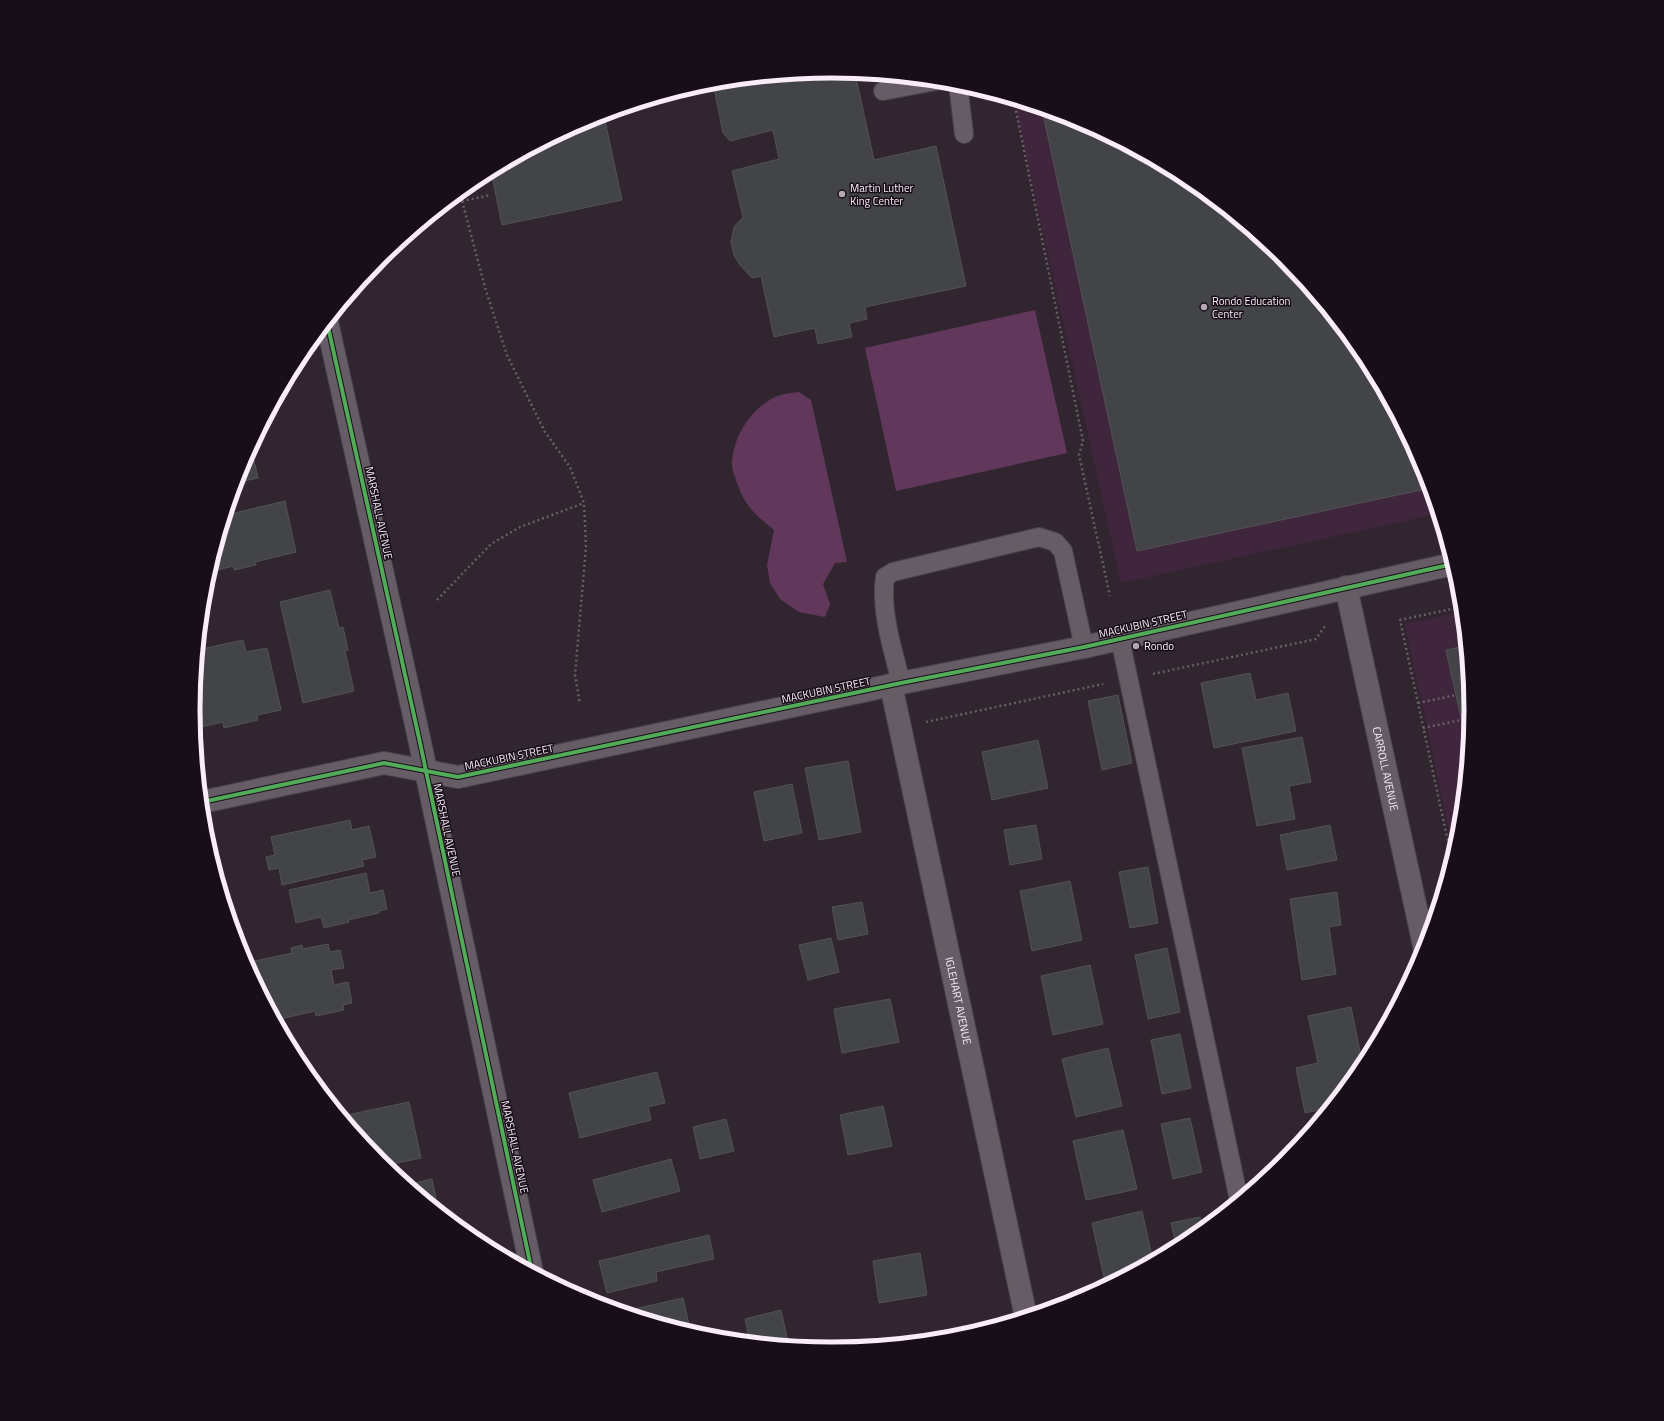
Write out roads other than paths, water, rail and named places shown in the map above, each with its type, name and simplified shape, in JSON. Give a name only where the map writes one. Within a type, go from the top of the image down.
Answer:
[{"type":"street","name":"MARSHALL AVENUE","points":[[328,328],[426,770],[531,1266]]},
{"type":"street","name":"MACKUBIN STREET","points":[[206,801],[384,763],[458,777],[896,684],[1084,647],[1447,565]]},
{"type":"street","name":"CARROLL AVENUE","points":[[1346,587],[1422,939]]},
{"type":"street","name":"IGLEHART AVENUE","points":[[896,684],[1025,1312]]},
{"type":"lane","points":[[883,91],[920,84]]},
{"type":"lane","points":[[959,91],[964,134]]},
{"type":"lane","points":[[896,684],[883,592],[885,577],[893,572],[1039,538],[1055,542],[1063,551],[1084,647]]},
{"type":"lane","points":[[1120,639],[1238,1195]]},
{"type":"place","name":"Martin Luther King Center","points":[[842,194]]},
{"type":"place","name":"Rondo Education Center","points":[[1204,307]]},
{"type":"place","name":"Rondo","points":[[1136,646]]}]
